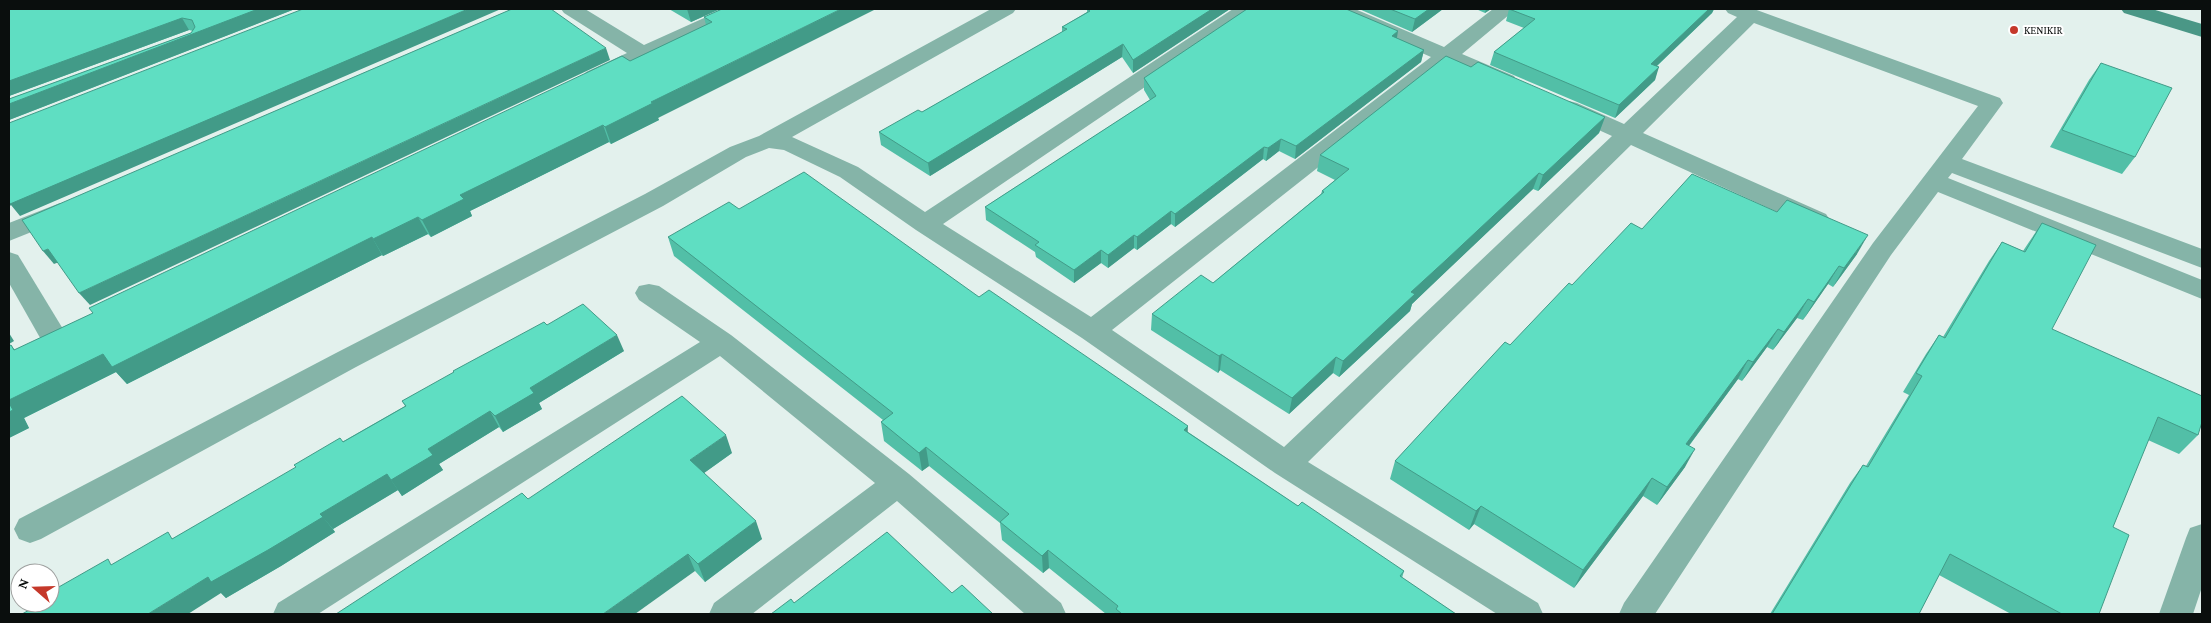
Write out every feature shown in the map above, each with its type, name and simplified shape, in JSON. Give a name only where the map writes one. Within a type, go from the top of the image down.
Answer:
[{"type":"street","points":[[571,9],[643,54]]},
{"type":"street","points":[[571,88],[740,9]]},
{"type":"street","points":[[30,529],[346,360],[654,200],[738,152],[767,141],[1006,9]]},
{"type":"street","points":[[925,224],[1247,9]]},
{"type":"street","points":[[1338,9],[1628,134],[1836,229]]},
{"type":"street","points":[[1092,332],[1506,9]]},
{"type":"street","points":[[2131,9],[2202,31]]},
{"type":"street","points":[[2189,9],[2202,13]]},
{"type":"street","points":[[1286,464],[1628,134],[1743,12],[1992,103],[1940,171],[1873,245],[1636,614]]},
{"type":"street","points":[[767,141],[789,143],[849,172],[925,224],[1092,332],[1286,464],[1526,614]]},
{"type":"street","points":[[1940,171],[2202,259]]},
{"type":"street","points":[[1940,171],[2202,290]]},
{"type":"street","points":[[9,233],[82,201]]},
{"type":"street","points":[[9,261],[54,336]]},
{"type":"street","points":[[649,293],[721,342],[898,483],[1049,614]]},
{"type":"street","points":[[290,614],[721,342]]},
{"type":"street","points":[[726,614],[898,483]]},
{"type":"street","points":[[2176,614],[2202,538]]},
{"type":"building","points":[[9,9],[258,9],[9,104],[9,99],[191,33],[195,27],[192,20],[182,18],[9,81]]},
{"type":"building","points":[[303,9],[468,9],[10,204],[9,123]]},
{"type":"building","points":[[512,9],[551,9],[606,48],[79,293],[48,249],[43,251],[22,220]]},
{"type":"building","points":[[722,9],[841,9],[651,102],[653,103],[605,127],[603,125],[460,195],[464,199],[422,220],[418,217],[373,239],[372,237],[112,367],[103,354],[9,400],[9,346],[11,345],[14,350],[93,313],[89,308],[622,56],[630,61],[712,22],[704,17]]},
{"type":"building","points":[[1087,9],[1212,9],[1133,60],[1123,44],[928,163],[879,132],[918,110],[922,112],[1067,29],[1062,27],[1090,11]]},
{"type":"building","points":[[1247,9],[1346,9],[1398,31],[1392,36],[1424,50],[1296,146],[1281,139],[1268,148],[1264,147],[1175,214],[1171,211],[1137,237],[1134,235],[1108,255],[1101,250],[1074,270],[1035,245],[1039,242],[985,207],[1156,96],[1144,78]]},
{"type":"building","points":[[1390,9],[1429,9],[1415,19]]},
{"type":"building","points":[[1509,9],[1709,9],[1651,64],[1659,67],[1619,105],[1494,52],[1535,19]]},
{"type":"building","points":[[1446,56],[1471,67],[1478,62],[1605,117],[1543,175],[1539,173],[1411,292],[1415,294],[1343,361],[1336,357],[1292,398],[1222,354],[1219,356],[1152,314],[1201,275],[1213,283],[1324,192],[1322,191],[1349,169],[1320,155]]},
{"type":"building","points":[[2101,63],[2172,88],[2135,157],[2062,130]]},
{"type":"building","points":[[804,172],[979,297],[989,290],[1188,426],[1184,430],[1298,506],[1302,502],[1404,571],[1400,576],[1456,614],[1122,614],[1116,609],[1118,606],[1048,550],[1042,556],[1000,522],[1009,514],[926,447],[919,453],[881,422],[893,413],[668,237],[729,202],[739,209]]},
{"type":"building","points":[[1692,174],[1777,212],[1787,200],[1868,235],[1844,268],[1839,266],[1814,302],[1808,299],[1784,332],[1778,329],[1753,362],[1748,360],[1686,444],[1695,449],[1667,487],[1652,478],[1583,570],[1481,506],[1476,511],[1395,461],[1505,342],[1510,345],[1569,283],[1572,285],[1631,223],[1642,229]]},
{"type":"building","points":[[2042,223],[2096,245],[2052,329],[2202,396],[2202,422],[2198,435],[2158,417],[2113,527],[2129,535],[2099,614],[2062,614],[1950,554],[1919,614],[1772,614],[1863,465],[1868,467],[1922,376],[1916,373],[1939,335],[1945,338],[2002,242],[2025,252]]},
{"type":"building","points":[[583,304],[617,335],[530,388],[534,393],[495,416],[490,411],[428,449],[433,455],[391,480],[387,474],[320,514],[323,517],[268,550],[211,582],[208,577],[148,614],[22,614],[60,613],[60,586],[108,559],[111,565],[168,532],[172,539],[296,467],[294,465],[340,438],[343,442],[406,406],[402,401],[453,371],[544,322],[547,325]]},
{"type":"building","points":[[682,396],[726,435],[690,460],[756,521],[698,564],[688,554],[603,614],[336,614],[522,493],[528,499]]},
{"type":"building","points":[[9,403],[13,410],[9,412]]},
{"type":"building","points":[[887,532],[952,593],[962,585],[993,614],[771,614],[791,599],[794,603]]},
{"type":"place","name":"KENIKIR","points":[[2014,30]]}]
